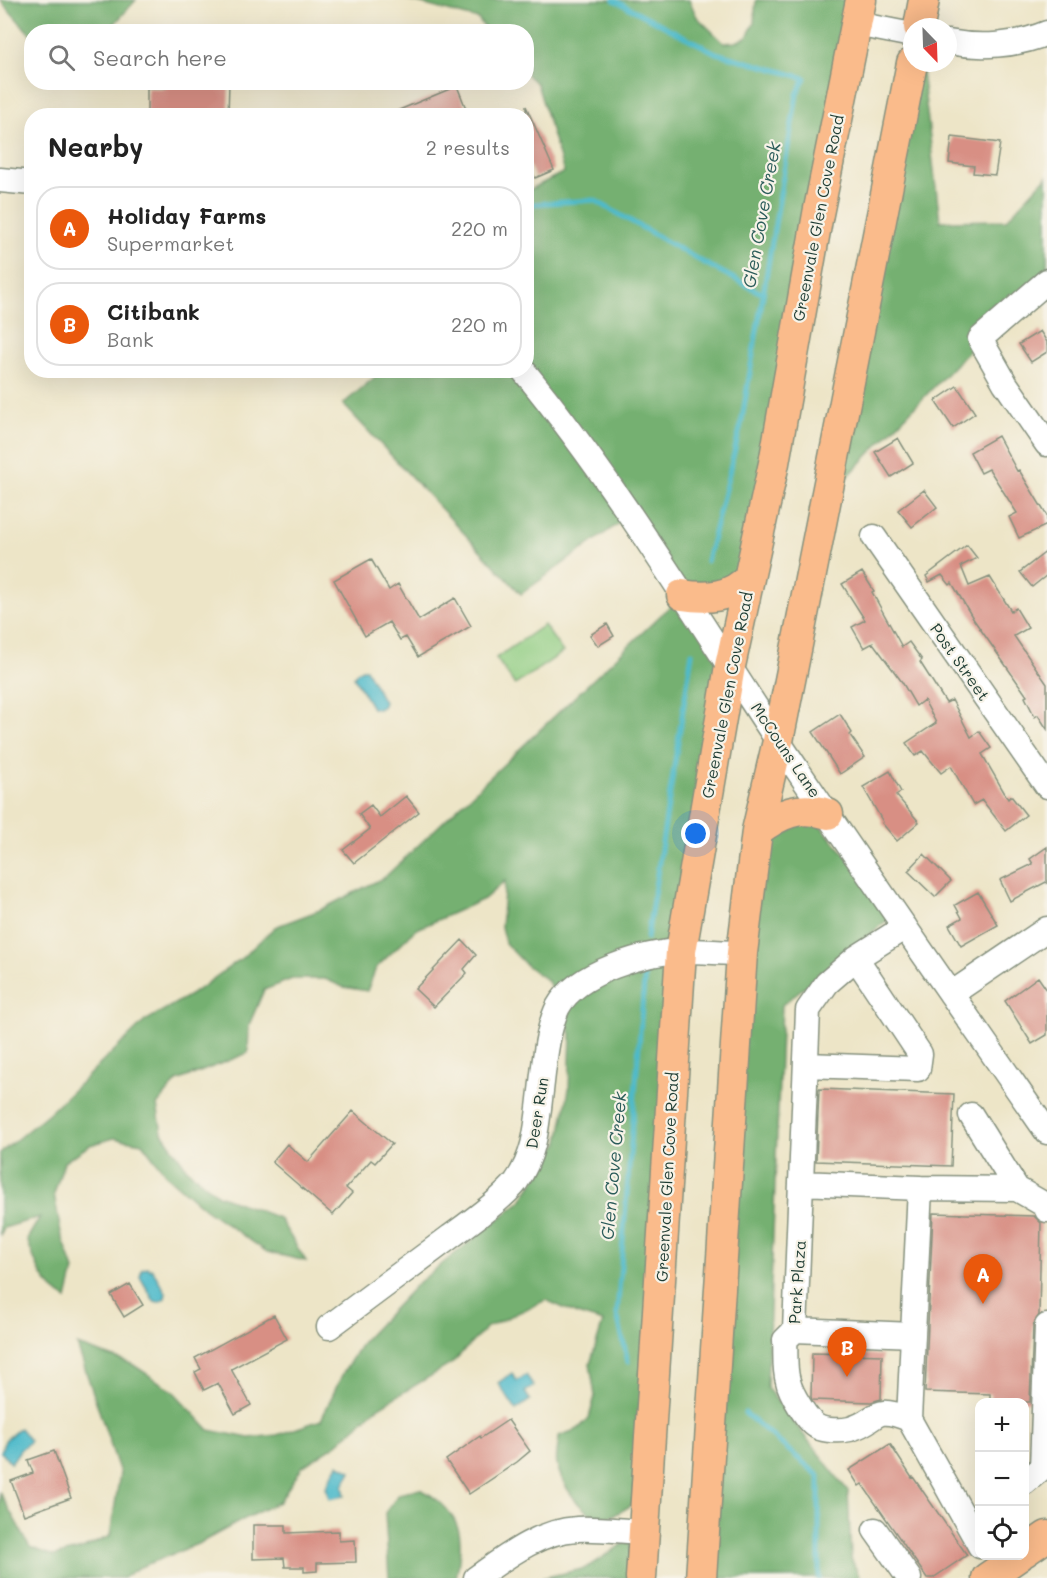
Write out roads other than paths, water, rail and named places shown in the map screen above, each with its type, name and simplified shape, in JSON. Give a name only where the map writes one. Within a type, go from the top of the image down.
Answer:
[{"type":"main road","points":[[921,18],[924,0]]},
{"type":"main road","name":"Greenvale Glen Cove Road","points":[[641,1578],[681,951],[730,666],[774,463],[818,214],[859,12]]},
{"type":"main road","points":[[701,1578],[742,953],[757,831],[778,741],[910,72]]},
{"type":"main road","points":[[682,595],[707,598],[720,596],[741,586],[749,578]]},
{"type":"main road","points":[[757,831],[771,821],[795,811],[806,809],[828,814]]},
{"type":"main road","points":[[1029,1549],[1047,1536]]},
{"type":"main road","points":[[991,1571],[1012,1560]]},
{"type":"street","points":[[859,12],[903,31]]},
{"type":"street","points":[[957,43],[984,46],[1008,44],[1047,33]]},
{"type":"street","points":[[0,180],[24,182]]},
{"type":"street","points":[[1047,281],[980,339],[1005,383],[1047,444]]},
{"type":"street","name":"McCouns Lane","points":[[530,378],[562,418],[778,741],[1047,1132]]},
{"type":"street","name":"Post Street","points":[[874,537],[1047,786]]},
{"type":"street","name":"Park Plaza","points":[[905,927],[856,958],[827,982],[808,1010],[795,1330],[785,1340],[787,1379],[790,1389],[810,1420],[818,1428],[842,1430],[852,1428],[880,1413],[891,1412],[909,1419]]},
{"type":"street","points":[[951,994],[1047,929]]},
{"type":"street","name":"Deer Run","points":[[329,1327],[473,1220],[514,1184],[529,1161],[534,1142],[542,1076],[553,1018],[560,1004],[571,991],[586,980],[632,960],[681,951],[742,953]]},
{"type":"street","points":[[806,1065],[918,1069],[920,1054],[856,958]]},
{"type":"street","points":[[971,1115],[1017,1190]]},
{"type":"street","points":[[801,1183],[1017,1190],[1045,1205],[1047,1209]]},
{"type":"street","points":[[920,1188],[909,1419],[975,1529]]},
{"type":"street","points":[[1029,1479],[1042,1468],[1047,1326]]},
{"type":"street","points":[[795,1330],[913,1335]]},
{"type":"street","points":[[476,1578],[530,1542],[550,1534],[575,1529],[643,1532]]},
{"type":"street","points":[[875,1530],[909,1578]]},
{"type":"water","points":[[362,669],[366,669],[384,702],[378,709],[372,708],[354,677]]},
{"type":"water","points":[[148,1267],[152,1269],[166,1293],[165,1298],[159,1302],[154,1301],[140,1277],[142,1269]]},
{"type":"water","points":[[512,1373],[517,1381],[526,1375],[534,1386],[525,1392],[530,1400],[516,1410],[498,1383]]},
{"type":"water","points":[[20,1428],[30,1441],[11,1463],[0,1452],[6,1439]]},
{"type":"water","points":[[338,1464],[351,1471],[343,1486],[345,1496],[329,1499],[326,1487]]},
{"type":"waterway","name":"Glen Cove Creek","points":[[614,0],[716,53],[805,78],[797,94],[741,425],[707,561]]},
{"type":"waterway","points":[[534,204],[594,200],[763,294]]},
{"type":"waterway","name":"Glen Cove Creek","points":[[647,938],[692,653]]},
{"type":"waterway","name":"Glen Cove Creek","points":[[628,1362],[617,1314],[645,971]]},
{"type":"waterway","name":"Glen Cove Creek","points":[[745,1413],[819,1476],[819,1578]]},
{"type":"place","name":"Holiday Farms","points":[[983,1304]]},
{"type":"place","name":"Citibank","points":[[847,1377]]}]
